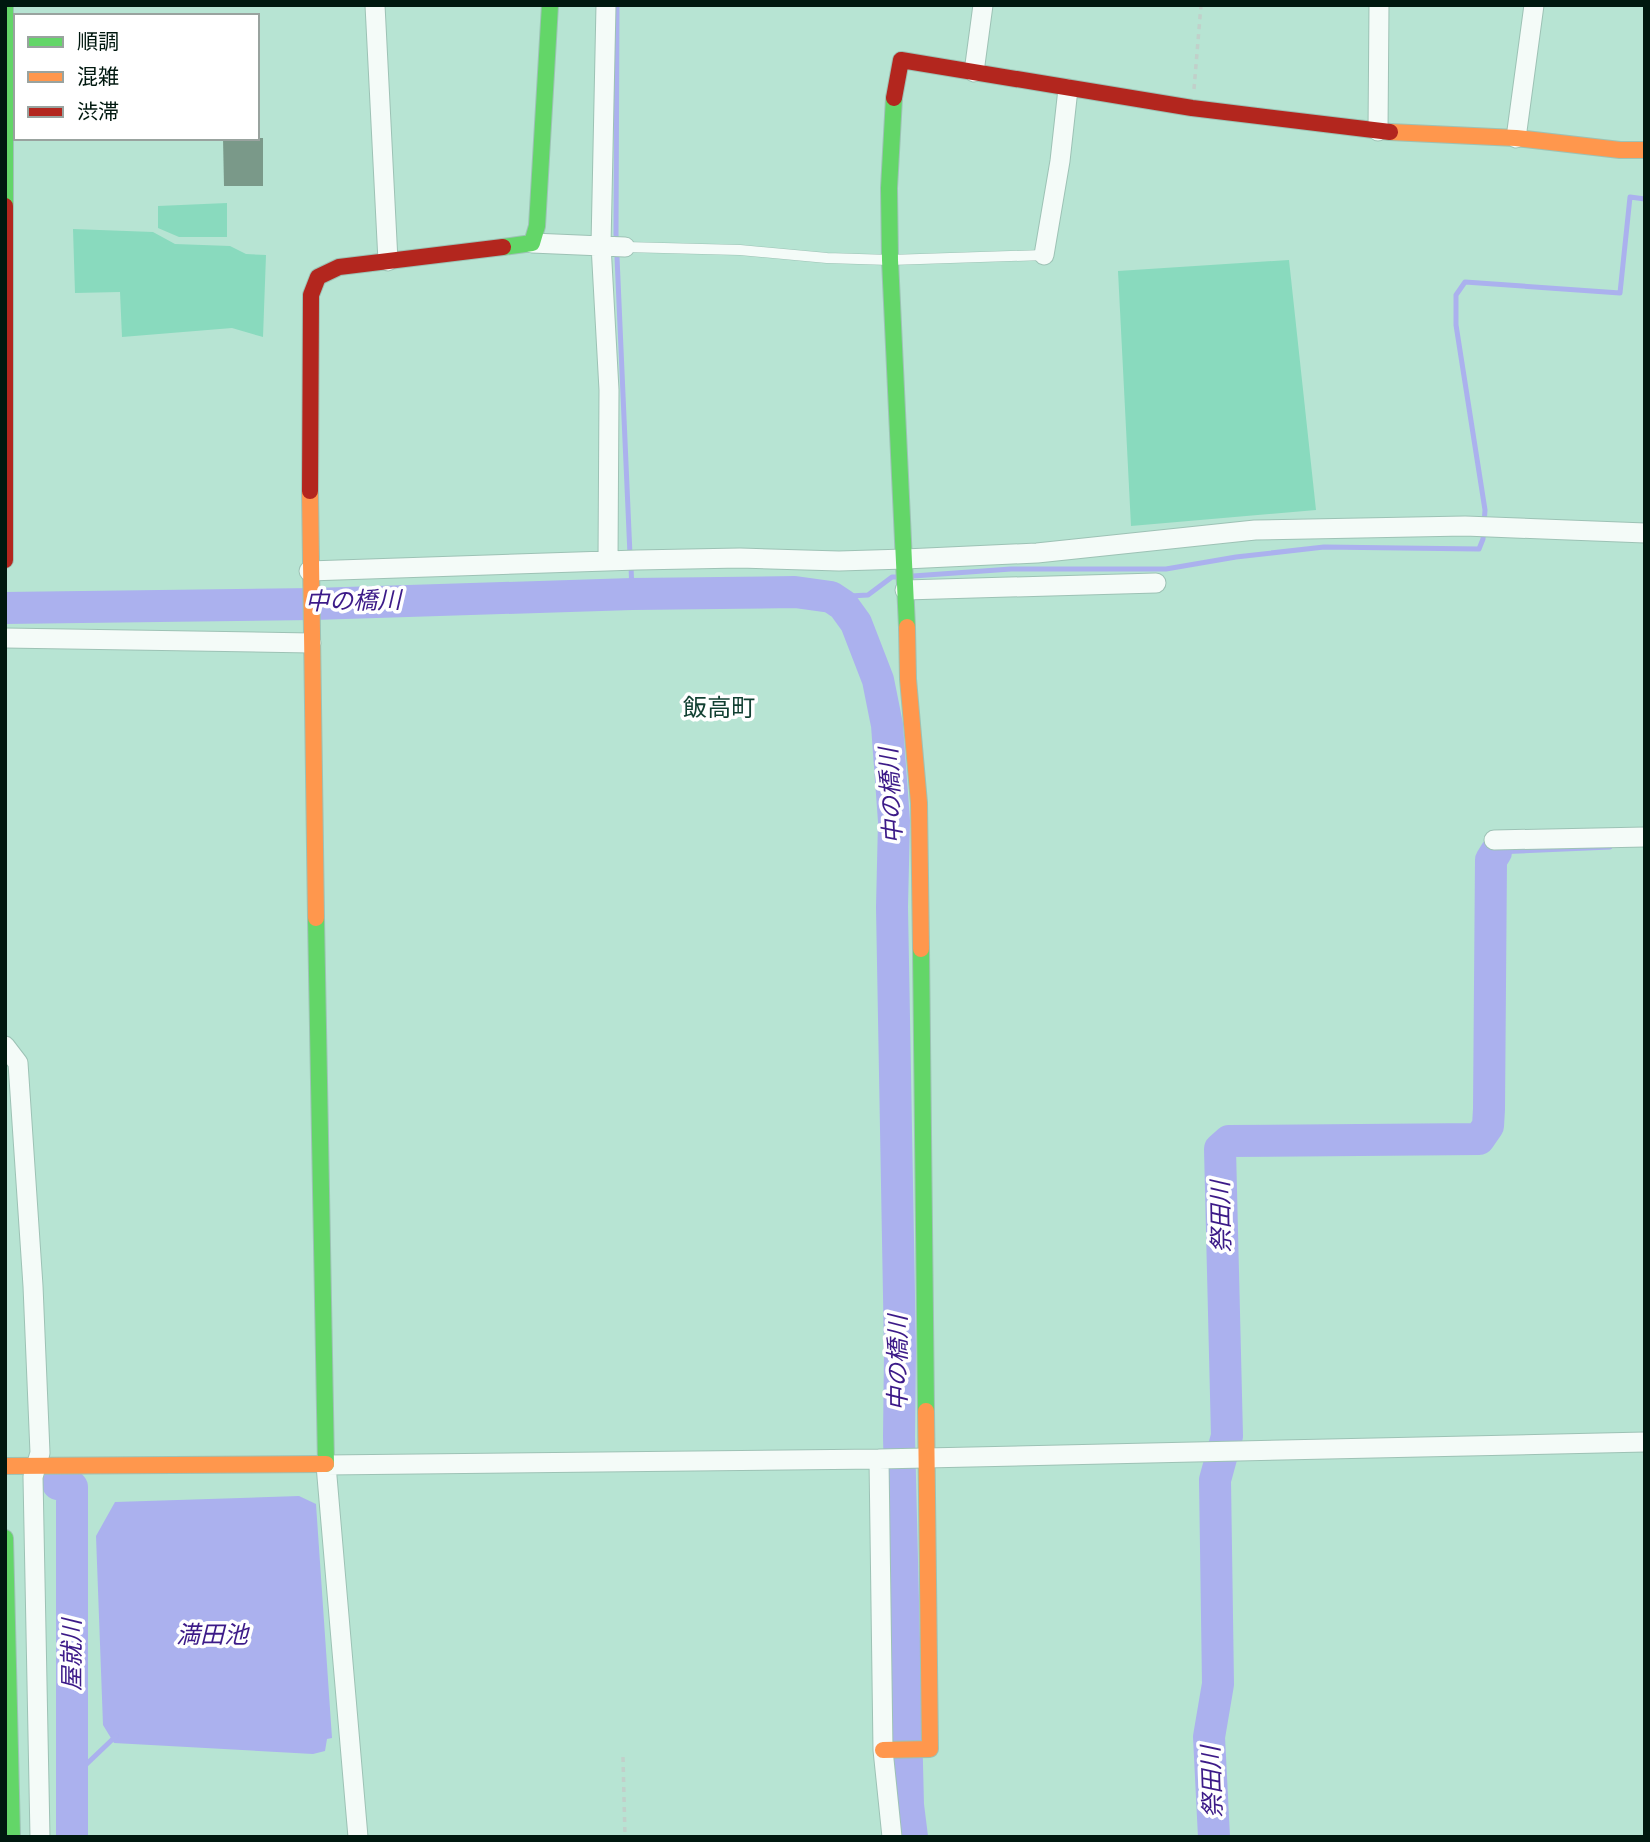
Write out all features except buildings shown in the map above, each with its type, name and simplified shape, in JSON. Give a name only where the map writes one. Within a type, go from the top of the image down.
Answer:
[{"type":"main road","points":[[5,5],[5,560]]},
{"type":"main road","points":[[5,1466],[326,1465],[309,571],[311,295],[318,277],[339,267],[532,243],[537,226],[550,5]]},
{"type":"main road","points":[[886,1750],[930,1749],[924,1458],[919,803],[908,679],[890,260],[894,98],[901,60],[1192,108],[1378,131],[1516,138],[1620,150],[1645,150]]},
{"type":"main road","points":[[5,1538],[12,1837]]},
{"type":"main road","points":[[5,1768],[6,1837]]},
{"type":"street","points":[[375,5],[388,261]]},
{"type":"street","points":[[606,5],[611,246],[609,390],[621,561]]},
{"type":"street","points":[[975,72],[983,5]]},
{"type":"street","points":[[1378,131],[1379,5]]},
{"type":"street","points":[[1516,138],[1534,5]]},
{"type":"street","points":[[1044,255],[1060,161],[1068,89]]},
{"type":"street","points":[[532,243],[611,246]]},
{"type":"street","points":[[309,571],[740,558],[839,561],[905,575],[1037,569],[1255,530],[1465,526],[1645,533]]},
{"type":"street","points":[[905,575],[1037,569],[1156,583]]},
{"type":"street","points":[[5,638],[310,635]]},
{"type":"street","points":[[1494,841],[1645,837]]},
{"type":"street","points":[[5,1045],[18,1063],[33,1286],[40,1453],[33,1477],[40,1837]]},
{"type":"street","points":[[358,1837],[326,1465],[881,1459],[1645,1442]]},
{"type":"street","points":[[881,1459],[886,1750],[892,1837]]},
{"type":"lane","points":[[611,246],[740,250],[827,258],[890,260],[1044,255]]},
{"type":"path","points":[[1192,108],[1201,5]]},
{"type":"path","points":[[622,1757],[625,1837]]},
{"type":"green space","points":[[227,203],[227,237],[179,237],[158,228],[158,206]]},
{"type":"green space","points":[[73,229],[153,232],[175,244],[230,246],[246,254],[266,255],[263,337],[232,328],[122,337],[120,292],[75,293]]},
{"type":"green space","points":[[1289,260],[1316,510],[1131,526],[1118,271]]},
{"type":"water","name":"満田池","points":[[299,1496],[316,1504],[332,1738],[327,1739],[325,1751],[313,1754],[114,1743],[103,1725],[96,1536],[115,1502]]},
{"type":"waterway","points":[[617,5],[616,234],[630,555]]},
{"type":"waterway","points":[[913,576],[1011,569],[1166,569],[1236,557],[1324,547],[1479,549],[1483,539],[1485,510],[1456,325],[1456,295],[1465,282],[1620,293],[1630,197],[1645,199]]},
{"type":"waterway","points":[[631,565],[632,594]]},
{"type":"waterway","points":[[831,597],[868,595],[892,577],[900,577]]},
{"type":"waterway","name":"中の橋川","points":[[5,608],[314,604],[795,592],[831,597],[843,605],[856,623],[878,680],[887,725],[894,821],[892,907],[900,1351],[899,1437],[908,1805],[912,1837]]},
{"type":"waterway","points":[[1496,852],[1610,847]]},
{"type":"waterway","name":"祭田川","points":[[1214,1837],[1209,1737],[1218,1684],[1215,1480],[1227,1436],[1220,1149],[1229,1141],[1479,1139],[1488,1126],[1491,860],[1496,852]]},
{"type":"waterway","name":"屋就川","points":[[58,1484],[72,1487],[72,1837]]},
{"type":"waterway","points":[[73,1777],[116,1736]]},
{"type":"traffic: fast","points":[[5,5],[5,206]]},
{"type":"traffic: fast","points":[[503,247],[532,243],[537,226],[550,5]]},
{"type":"traffic: fast","points":[[894,98],[889,188],[890,260],[907,627]]},
{"type":"traffic: fast","points":[[316,918],[326,1464]]},
{"type":"traffic: fast","points":[[921,949],[926,1411]]},
{"type":"traffic: fast","points":[[5,1538],[12,1837]]},
{"type":"traffic: slow","points":[[1390,132],[1516,138],[1620,150],[1645,150]]},
{"type":"traffic: slow","points":[[310,491],[316,918]]},
{"type":"traffic: slow","points":[[907,627],[908,679],[919,803],[921,949]]},
{"type":"traffic: slow","points":[[883,1750],[930,1749],[926,1411]]},
{"type":"traffic: slow","points":[[5,1466],[326,1464]]},
{"type":"traffic: jam","points":[[894,98],[901,60],[1192,108],[1390,132]]},
{"type":"traffic: jam","points":[[5,206],[5,560]]},
{"type":"traffic: jam","points":[[310,491],[311,295],[318,277],[339,267],[503,247]]},
{"type":"district","name":"飯高町","points":[[719,708]]}]
